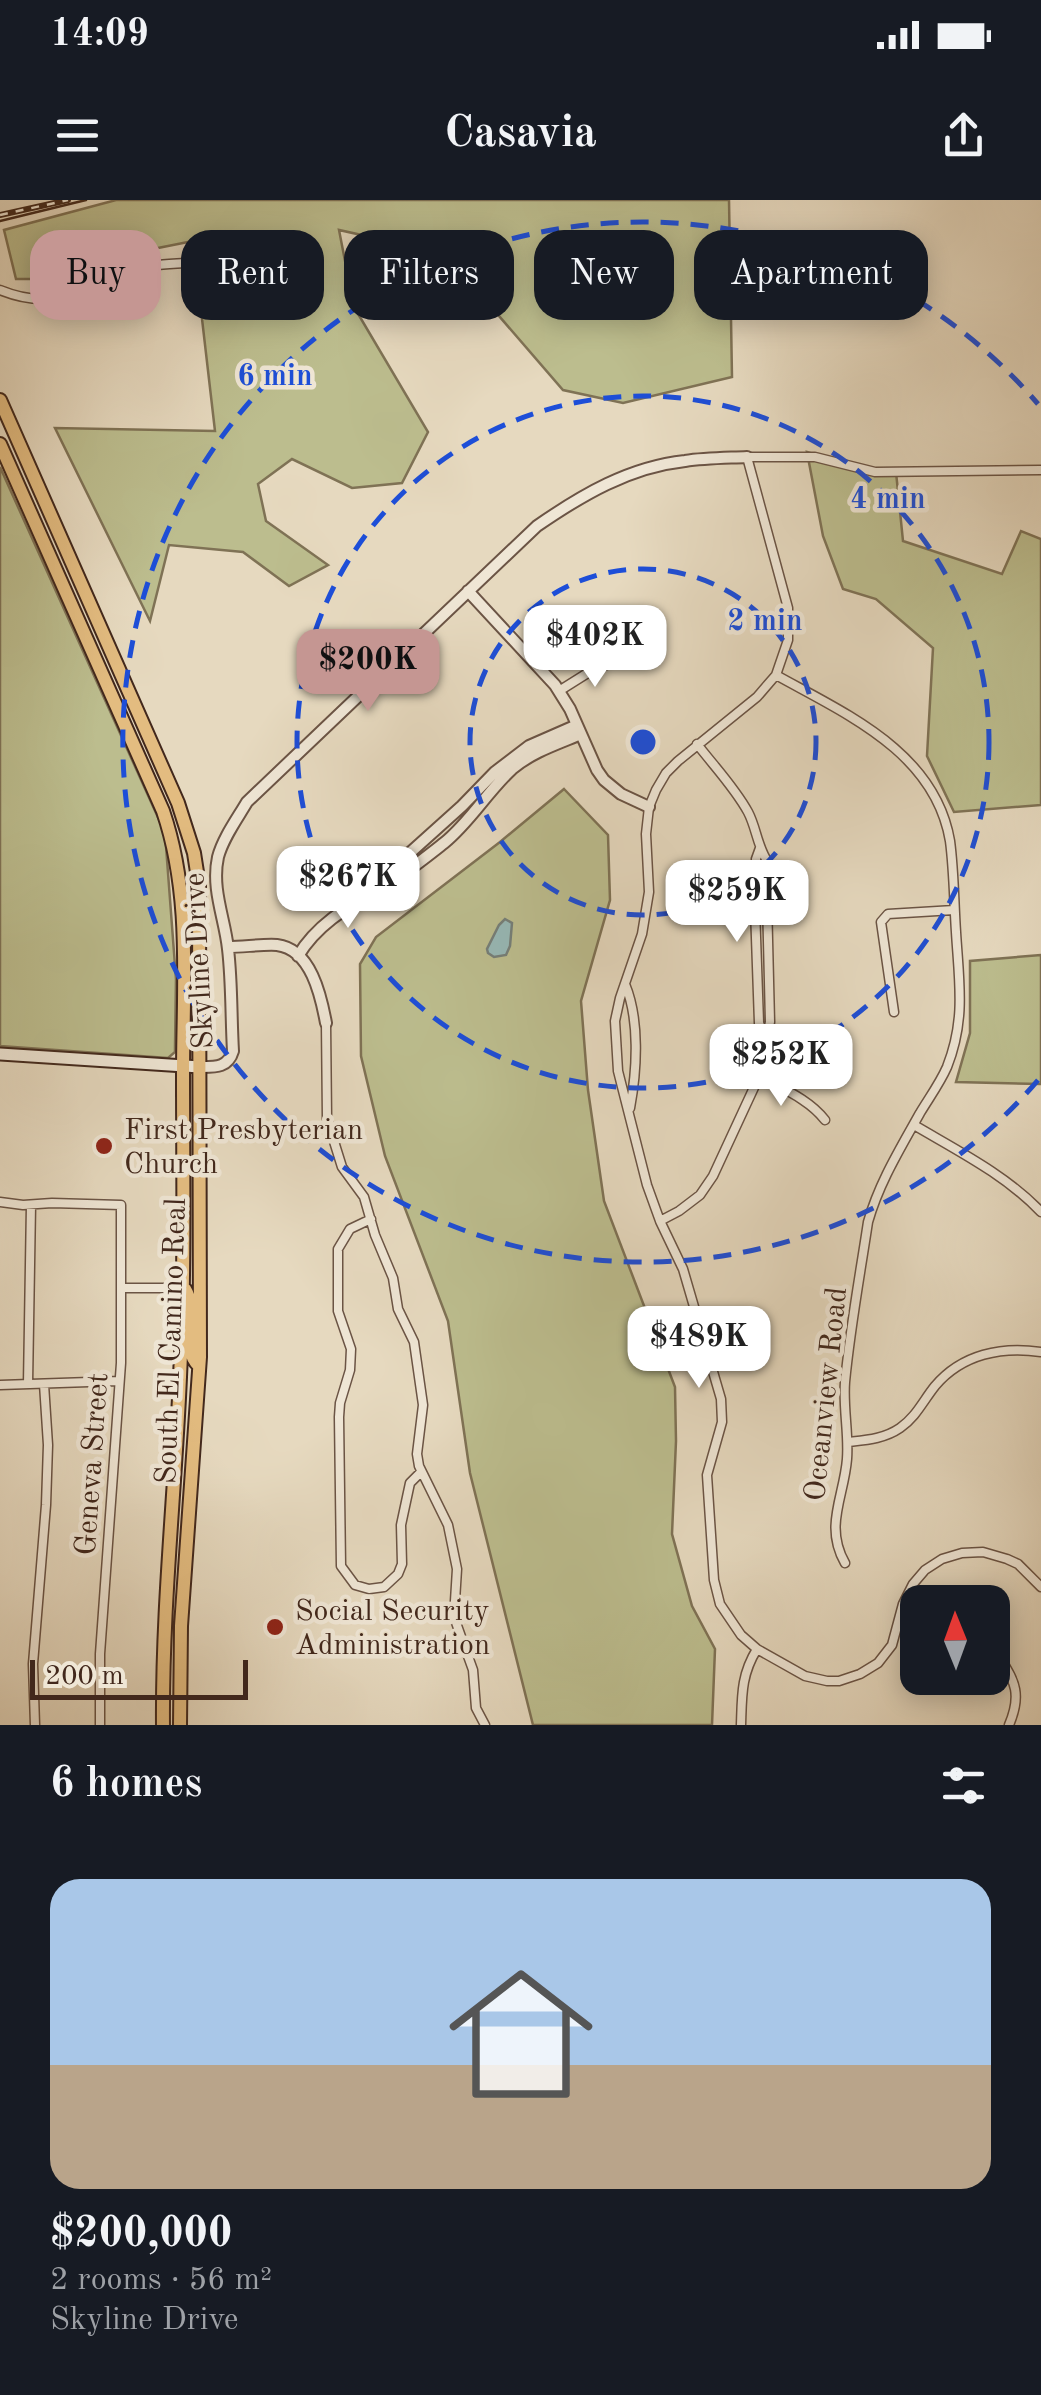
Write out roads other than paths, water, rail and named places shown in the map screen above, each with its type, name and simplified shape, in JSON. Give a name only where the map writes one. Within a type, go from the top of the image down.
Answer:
[{"type":"main road","name":"South El Camino Real","points":[[0,400],[187,825],[197,867],[199,1366],[180,1640],[180,1725]]},
{"type":"main road","name":"South El Camino Real","points":[[0,444],[163,811],[171,834],[184,913],[180,1379],[163,1638],[162,1725]]},
{"type":"main road","points":[[0,1054],[200,1067]]},
{"type":"main road","points":[[182,1288],[190,1295],[191,1356],[199,1366]]},
{"type":"street","points":[[0,290],[28,298],[65,297],[131,270],[181,263]]},
{"type":"street","points":[[1041,470],[874,472],[815,456],[747,457],[788,608],[788,640],[776,675],[758,696],[666,773],[649,808],[649,892],[642,934],[615,1021],[618,1071],[646,1185],[684,1268],[721,1399],[722,1422],[707,1475],[714,1580],[729,1620],[757,1649],[804,1676],[838,1681],[878,1663],[892,1645],[913,1584],[925,1570],[942,1560],[962,1553],[983,1552],[1018,1564],[1041,1587]]},
{"type":"street","name":"Skyline Drive","points":[[200,1067],[219,1067],[230,1060],[233,1051],[228,947],[217,896],[219,855],[247,802],[536,526],[576,499],[646,469],[684,460],[747,457]]},
{"type":"street","points":[[468,591],[559,691],[604,780],[620,794],[649,808]]},
{"type":"street","points":[[559,691],[594,669],[618,662]]},
{"type":"street","name":"Oceanview Road","points":[[776,675],[891,743],[922,777],[940,809],[950,840],[960,1019],[946,1070],[891,1163],[868,1222],[845,1382],[845,1480],[834,1528],[845,1564]]},
{"type":"street","points":[[298,956],[330,918],[377,888],[393,868],[495,772],[529,746],[579,730]]},
{"type":"street","points":[[660,1221],[700,1195],[713,1176],[758,1075],[770,1022],[766,859],[746,808],[698,744]]},
{"type":"street","points":[[894,1012],[881,922],[888,914],[954,910]]},
{"type":"street","points":[[228,947],[290,949],[312,974],[326,1024],[327,1118],[342,1168],[364,1197],[393,1278],[398,1309],[414,1342],[423,1405],[417,1454],[421,1472],[448,1525],[457,1569],[454,1618],[472,1670],[476,1708],[485,1725]]},
{"type":"street","points":[[625,984],[634,1029],[630,1109]]},
{"type":"street","points":[[758,1075],[809,1104],[826,1120]]},
{"type":"street","points":[[914,1125],[1001,1178],[1041,1212]]},
{"type":"street","points":[[0,1202],[32,1205],[28,1384]]},
{"type":"street","name":"Geneva Street","points":[[32,1205],[121,1205],[122,1363],[100,1654],[100,1725]]},
{"type":"street","points":[[371,1219],[350,1228],[338,1249],[338,1311],[351,1348],[339,1416],[340,1566],[355,1585],[384,1587],[398,1574],[402,1564],[401,1525],[410,1482],[421,1472]]},
{"type":"street","points":[[121,1288],[182,1288]]},
{"type":"street","points":[[848,1442],[896,1431],[912,1419],[935,1386],[962,1364],[1002,1350],[1041,1352]]},
{"type":"street","points":[[0,1385],[119,1382]]},
{"type":"street","points":[[35,1725],[34,1664],[48,1446],[44,1384]]},
{"type":"street","points":[[741,1725],[743,1680],[757,1649]]},
{"type":"street","points":[[1009,1725],[1018,1705],[1018,1692],[1010,1677]]},
{"type":"water","points":[[505,919],[512,923],[510,946],[506,955],[494,957],[487,949]]},
{"type":"tram line","points":[[0,221],[86,200]]},
{"type":"railway","points":[[0,215],[68,200]]},
{"type":"place","name":"First Presbyterian Church","points":[[104,1146]]},
{"type":"place","name":"Social Security Administration","points":[[275,1627]]}]
